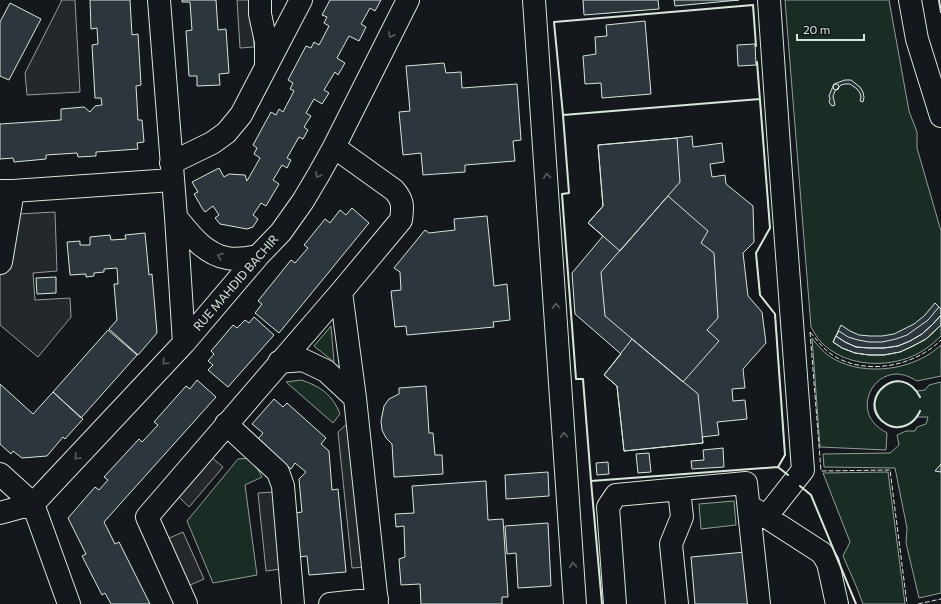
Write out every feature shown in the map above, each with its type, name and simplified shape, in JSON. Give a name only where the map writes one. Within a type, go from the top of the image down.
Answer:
[{"type":"street","points":[[160,0],[184,343]]},
{"type":"street","points":[[0,263],[7,191],[172,171],[226,133],[241,115],[301,0]]},
{"type":"street","name":"RUE MAHDID BACHIR","points":[[33,504],[184,343],[258,256],[281,232],[303,201],[334,147],[408,0]]},
{"type":"street","points":[[534,0],[575,604]]},
{"type":"street","points":[[757,511],[803,470],[769,0]]},
{"type":"street","points":[[910,0],[917,39],[941,116]]},
{"type":"street","points":[[260,7],[266,42],[266,67]]},
{"type":"street","points":[[260,7],[276,24],[291,20]]},
{"type":"street","points":[[186,604],[146,517],[341,292],[401,220],[403,207],[400,197],[394,190],[334,147]]},
{"type":"street","points":[[176,217],[200,244],[215,254],[226,258],[241,259],[258,256]]},
{"type":"street","points":[[330,604],[377,602],[356,398],[341,292]]},
{"type":"street","points":[[279,362],[303,360],[326,371],[356,398]]},
{"type":"street","points":[[226,424],[278,472],[283,486],[294,604]]},
{"type":"street","points":[[0,474],[33,504],[69,604]]},
{"type":"street","points":[[615,604],[608,507],[616,495],[746,484],[757,511],[759,604]]},
{"type":"street","points":[[677,604],[671,544],[682,517],[679,490]]},
{"type":"street","points":[[0,513],[33,504]]},
{"type":"street","points":[[757,511],[822,552],[828,564],[837,604]]},
{"type":"green space","points":[[785,0],[889,0],[909,111],[917,132],[917,148],[941,231],[941,336],[926,349],[908,358],[886,363],[851,360],[830,350],[820,340],[811,327]]},
{"type":"green space","points":[[331,326],[334,362],[314,346]]},
{"type":"green space","points":[[812,338],[822,350],[834,359],[847,365],[875,369],[890,368],[918,360],[930,354],[941,345],[941,376],[917,381],[907,376],[896,374],[880,380],[874,385],[870,392],[867,408],[869,416],[874,423],[887,433],[886,450],[820,447]]},
{"type":"green space","points":[[301,380],[320,388],[330,396],[340,414],[333,423],[286,382]]},
{"type":"green space","points":[[898,381],[908,384],[917,391],[925,390],[929,385],[941,382],[941,593],[919,598],[906,543],[907,528],[895,468],[824,467],[823,454],[890,453],[899,445],[897,435],[906,431],[915,431],[917,427],[926,424],[928,417],[917,417],[905,426],[894,427],[884,423],[878,414],[875,404],[877,394],[884,385]]},
{"type":"green space","points":[[252,458],[262,477],[245,485],[257,575],[213,583],[187,521],[238,459]]},
{"type":"green space","points":[[888,472],[905,604],[863,604],[843,556],[850,542],[823,473]]},
{"type":"green space","points":[[734,501],[736,525],[701,529],[699,504]]},
{"type":"shaded area","points":[[61,0],[75,0],[80,92],[27,95],[25,73]]},
{"type":"shaded area","points":[[237,0],[251,0],[254,47],[240,48]]},
{"type":"shaded area","points":[[55,212],[57,271],[33,273],[35,300],[70,298],[71,317],[38,357],[0,325],[0,215]]},
{"type":"shaded area","points":[[349,422],[364,567],[352,568],[338,432]]},
{"type":"shaded area","points":[[211,457],[223,467],[189,507],[178,496]]},
{"type":"shaded area","points":[[273,492],[281,569],[266,571],[258,493]]},
{"type":"shaded area","points":[[183,532],[204,579],[188,586],[167,539]]},
{"type":"building","points":[[90,0],[130,0],[132,35],[138,34],[141,85],[136,86],[138,120],[142,120],[144,142],[137,143],[138,149],[96,152],[96,156],[78,157],[77,153],[46,155],[46,159],[14,162],[13,158],[0,159],[0,124],[61,120],[61,109],[84,107],[90,112],[95,106],[102,105],[101,98],[95,98],[92,45],[98,44],[97,28],[91,29]]},
{"type":"building","points":[[182,0],[216,0],[218,30],[226,29],[229,73],[219,74],[220,85],[197,86],[197,76],[189,76],[186,31],[192,30],[190,2],[182,2]]},
{"type":"building","points":[[330,0],[381,0],[375,11],[370,8],[361,24],[366,27],[359,41],[349,36],[337,58],[345,63],[338,75],[335,72],[324,90],[329,93],[322,104],[314,99],[306,113],[311,116],[304,127],[308,130],[303,139],[299,137],[287,158],[291,160],[287,168],[282,165],[273,180],[279,184],[266,206],[261,203],[253,215],[258,219],[253,227],[247,229],[220,224],[215,218],[219,215],[213,206],[205,212],[202,208],[194,194],[198,192],[192,182],[219,168],[224,177],[229,174],[245,175],[247,181],[260,158],[254,154],[257,148],[253,145],[271,112],[276,115],[279,109],[283,112],[294,91],[290,89],[293,83],[288,80],[306,46],[311,48],[314,42],[319,45],[329,26],[324,23],[327,17],[322,15]]},
{"type":"building","points":[[583,0],[658,0],[659,9],[584,15]]},
{"type":"building","points":[[674,0],[739,0],[675,6]]},
{"type":"building","points":[[10,3],[41,19],[9,80],[0,76],[0,22]]},
{"type":"building","points":[[645,21],[651,94],[602,98],[601,83],[585,84],[583,56],[596,54],[595,37],[607,36],[606,25]]},
{"type":"building","points":[[755,44],[756,65],[738,66],[737,45]]},
{"type":"building","points":[[444,63],[446,73],[461,72],[462,88],[517,84],[521,140],[513,141],[515,161],[465,165],[465,172],[423,175],[421,153],[403,155],[399,112],[410,111],[406,66]]},
{"type":"building","points":[[845,80],[851,80],[860,87],[864,97],[863,102],[860,101],[860,93],[857,89],[850,84],[845,84],[841,85],[835,91],[833,96],[835,105],[832,106],[829,102],[829,96],[834,84]]},
{"type":"building","points":[[836,84],[839,87],[836,90],[833,87]]},
{"type":"building","points":[[692,136],[693,147],[722,143],[724,162],[710,164],[712,177],[725,175],[726,184],[753,206],[754,242],[743,253],[748,296],[762,312],[766,343],[743,369],[745,388],[732,389],[733,401],[745,400],[747,419],[717,422],[719,435],[702,437],[703,443],[624,451],[617,386],[604,375],[621,354],[575,314],[572,273],[603,236],[588,223],[603,206],[598,145]]},
{"type":"building","points":[[677,138],[680,182],[620,251],[588,223],[603,206],[598,145]]},
{"type":"building","points":[[668,196],[708,231],[701,243],[714,253],[718,318],[707,330],[719,341],[683,382],[605,316],[601,272]]},
{"type":"building","points":[[352,208],[369,223],[279,333],[255,313],[262,304],[258,301],[291,260],[295,263],[308,248],[304,245],[325,219],[330,223],[340,210],[346,215]]},
{"type":"building","points":[[487,216],[494,286],[507,284],[510,320],[493,322],[494,327],[407,335],[406,326],[395,327],[391,291],[401,290],[400,272],[394,268],[425,230],[429,233],[455,230],[454,219]]},
{"type":"building","points":[[145,233],[149,275],[152,274],[157,333],[138,355],[109,329],[117,320],[114,284],[118,284],[117,268],[104,269],[104,272],[94,273],[94,276],[86,277],[86,274],[70,275],[67,242],[80,241],[80,245],[90,245],[90,237],[110,235],[111,240],[126,239],[125,235]]},
{"type":"building","points":[[56,277],[56,293],[37,294],[36,278]]},
{"type":"building","points":[[935,303],[941,309],[941,325],[926,339],[900,352],[884,355],[855,353],[842,348],[833,342],[841,325],[859,335],[882,336],[894,334],[914,324],[924,316]]},
{"type":"building","points":[[939,307],[941,309],[941,315],[933,324],[922,334],[898,346],[884,348],[856,347],[836,336],[839,331],[848,337],[869,342],[882,342],[896,339],[907,335],[928,320]]},
{"type":"building","points":[[941,315],[941,325],[926,339],[900,352],[884,355],[855,353],[842,348],[833,342],[836,336],[856,347],[884,348],[898,346],[922,334]]},
{"type":"building","points":[[254,317],[274,335],[228,387],[208,370],[213,365],[208,361],[214,354],[211,351],[233,325],[237,328],[245,320],[249,323]]},
{"type":"building","points":[[108,330],[137,355],[81,418],[53,392]]},
{"type":"building","points":[[632,339],[698,394],[703,443],[624,451],[617,386],[604,375]]},
{"type":"building","points":[[197,380],[216,397],[104,522],[115,544],[119,542],[150,604],[111,604],[105,593],[102,595],[82,556],[86,554],[68,518],[95,487],[99,490],[108,480],[104,477],[139,439],[142,442],[158,425],[154,422],[186,386],[190,389]]},
{"type":"building","points":[[0,384],[33,414],[53,392],[83,419],[65,439],[63,437],[47,456],[22,458],[13,451],[11,454],[0,444]]},
{"type":"building","points":[[426,386],[429,433],[433,433],[435,455],[442,455],[443,474],[394,477],[392,444],[386,438],[382,430],[381,421],[384,406],[389,399],[399,394],[399,388]]},
{"type":"building","points":[[274,399],[283,407],[287,403],[326,438],[321,444],[329,451],[332,490],[338,489],[346,572],[309,575],[307,556],[299,557],[295,513],[302,512],[299,479],[306,472],[295,463],[291,469],[257,440],[263,433],[252,424]]},
{"type":"building","points":[[723,448],[724,467],[692,469],[691,461],[704,460],[703,450]]},
{"type":"building","points":[[649,453],[651,472],[638,473],[636,454]]},
{"type":"building","points":[[608,462],[609,474],[597,475],[596,463]]},
{"type":"building","points":[[941,464],[941,472],[935,471]]},
{"type":"building","points":[[548,472],[549,496],[506,499],[505,475]]},
{"type":"building","points":[[486,481],[488,520],[503,519],[508,597],[502,597],[502,604],[421,604],[420,584],[401,585],[399,559],[405,557],[404,526],[396,527],[395,514],[414,513],[412,486]]},
{"type":"building","points":[[548,523],[551,586],[518,588],[516,553],[507,554],[505,526]]},
{"type":"building","points":[[746,552],[751,604],[695,604],[691,557]]},
{"type":"fence","points":[[760,99],[770,228],[756,253],[760,295],[775,314],[785,455],[778,467]]},
{"type":"fence","points":[[810,332],[821,471],[890,470],[907,604]]},
{"type":"fence","points":[[810,332],[830,354],[847,362],[861,366],[876,367],[904,362],[930,349],[941,340]]},
{"type":"fence","points":[[918,604],[941,599]]},
{"type":"wall","points":[[939,0],[941,12]]},
{"type":"wall","points":[[563,115],[554,22],[753,5],[756,46]]},
{"type":"wall","points":[[757,62],[770,228],[756,253],[760,295],[775,314],[785,455],[778,467]]},
{"type":"wall","points":[[591,481],[583,379],[576,379],[562,194],[569,193],[563,115],[760,99]]},
{"type":"wall","points":[[920,397],[912,386],[902,382],[893,382],[884,386],[878,394],[875,403],[876,412],[882,421],[895,427],[909,424],[917,417],[920,411]]},
{"type":"wall","points":[[602,604],[591,481],[778,467],[788,475]]},
{"type":"wall","points":[[800,486],[811,495],[856,604]]}]
